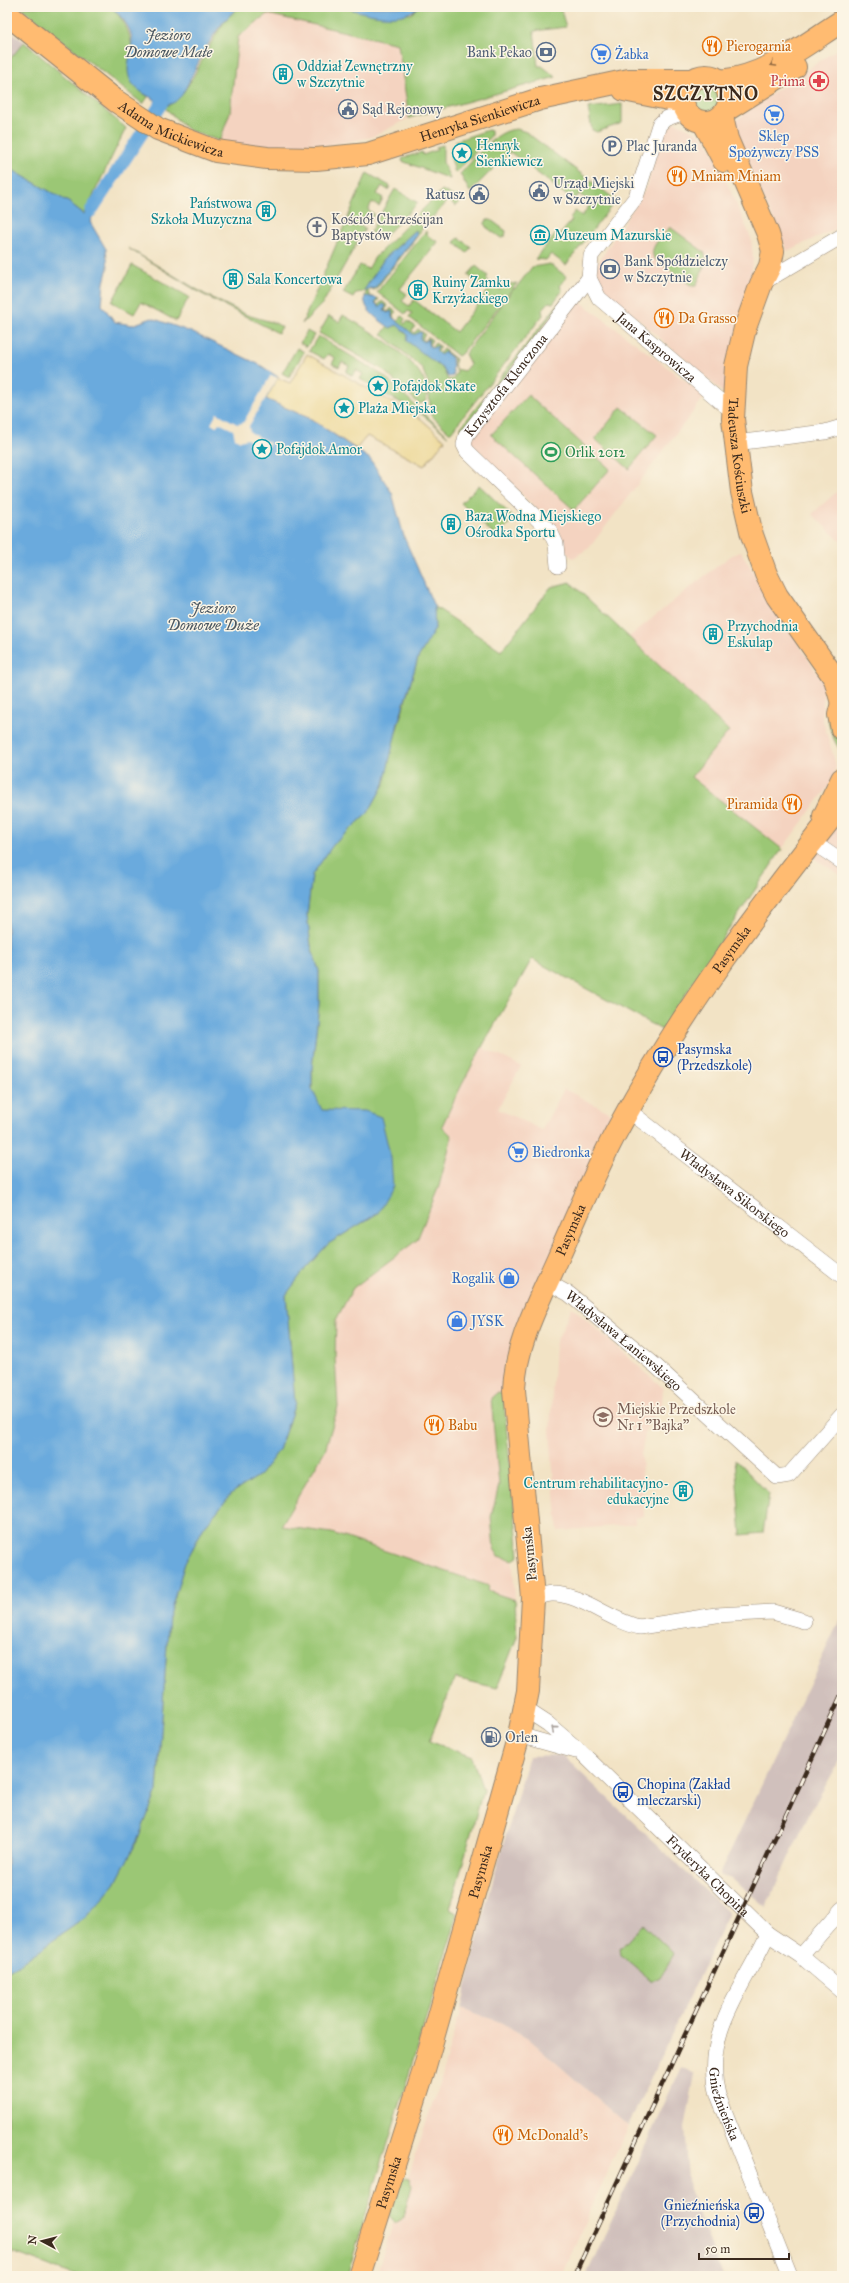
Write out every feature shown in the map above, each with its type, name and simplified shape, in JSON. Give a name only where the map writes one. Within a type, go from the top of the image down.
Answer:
[{"type":"main road","name":"Adama Mickiewicza","points":[[7,14],[116,101],[158,129],[216,151],[267,158],[316,159],[368,154]]},
{"type":"main road","points":[[705,112],[728,93],[720,81],[737,79],[763,70],[842,21]]},
{"type":"main road","points":[[705,112],[842,37]]},
{"type":"main road","name":"Henryka Sienkiewicza","points":[[368,154],[540,99],[629,80],[692,80],[705,75],[720,81]]},
{"type":"main road","points":[[692,80],[685,91],[705,112],[727,139],[768,234],[773,251]]},
{"type":"main road","name":"Henryka Sienkiewicza","points":[[593,88],[627,90],[705,112]]},
{"type":"main road","name":"Tadeusza Kościuszki","points":[[705,112],[716,144],[762,248],[761,284]]},
{"type":"main road","name":"Tadeusza Kościuszki","points":[[773,251],[770,266],[761,284],[740,346],[733,406],[735,443],[742,492],[757,553],[777,596],[835,679],[842,703]]},
{"type":"main road","name":"Tadeusza Kościuszki","points":[[793,618],[842,668]]},
{"type":"main road","points":[[842,703],[839,715],[842,729]]},
{"type":"main road","name":"Pasymska","points":[[811,841],[842,779]]},
{"type":"main road","name":"Pasymska","points":[[359,2276],[425,2065],[519,1735],[525,1709],[533,1631],[534,1598],[514,1406],[514,1383],[523,1343],[547,1282],[627,1112],[692,1008],[811,841],[842,804]]},
{"type":"street","points":[[589,278],[591,256],[636,197],[659,125],[665,119],[705,112]]},
{"type":"street","points":[[761,284],[842,236]]},
{"type":"street","points":[[773,251],[786,255],[813,252]]},
{"type":"street","name":"Jana Kasprowicza","points":[[589,278],[599,298],[726,406],[733,406]]},
{"type":"street","name":"Krzysztofa Klenczona","points":[[558,566],[556,544],[550,531],[467,451],[464,442],[466,436],[589,278]]},
{"type":"street","points":[[735,443],[825,432],[842,427]]},
{"type":"street","points":[[811,841],[842,862]]},
{"type":"street","name":"Władysława Sikorskiego","points":[[627,1112],[637,1117],[842,1276]]},
{"type":"street","name":"Władysława Łaniewskiego","points":[[547,1282],[569,1294],[659,1368],[777,1477],[789,1475],[842,1415]]},
{"type":"street","points":[[534,1598],[552,1594],[562,1595],[594,1606],[627,1625],[640,1627],[716,1615],[773,1612],[804,1620]]},
{"type":"street","name":"Fryderyka Chopina","points":[[525,1709],[548,1724],[581,1752],[768,1934],[801,1956],[842,1991]]},
{"type":"street","name":"Fryderyka Chopina","points":[[519,1735],[581,1752]]},
{"type":"street","points":[[801,1956],[842,1909]]},
{"type":"street","name":"Gnieźnieńska","points":[[768,1934],[755,1963],[723,2020],[716,2043],[713,2068],[718,2094],[790,2276]]},
{"type":"shaded area","points":[[267,14],[398,44],[409,118],[372,137],[325,146],[306,149],[216,151],[230,112],[238,37]]},
{"type":"shaded area","points":[[7,28],[24,42],[7,63]]},
{"type":"shaded area","points":[[842,46],[842,226],[787,251],[731,124],[774,92]]},
{"type":"shaded area","points":[[675,122],[702,135],[713,151],[751,238],[753,258],[751,281],[726,395],[594,281],[594,269],[648,185],[658,137]]},
{"type":"shaded area","points":[[577,299],[705,396],[589,548],[573,558],[562,549],[559,530],[468,443]]},
{"type":"shaded area","points":[[842,487],[842,541],[841,542],[812,514]]},
{"type":"shaded area","points":[[741,552],[824,684],[822,718],[836,765],[834,779],[782,849],[691,777],[629,637],[732,555]]},
{"type":"shaded area","points":[[842,812],[842,876],[809,855]]},
{"type":"shaded area","points":[[483,1048],[521,1066],[498,1109],[542,1130],[564,1089],[611,1113],[618,1128],[536,1288],[504,1367],[502,1393],[515,1600],[487,1591],[489,1587],[332,1533],[280,1526],[325,1450],[338,1407],[335,1357],[336,1320],[353,1288],[379,1269],[462,1082]]},
{"type":"shaded area","name":"Miejskie Przedszkole Nr 1 \"Bajka\"","points":[[572,1307],[663,1388],[662,1406],[646,1428],[641,1455],[644,1516],[635,1517],[635,1524],[558,1531],[550,1431],[555,1345]]},
{"type":"shaded area","points":[[842,1615],[842,1757],[809,1814],[766,1907],[732,1879],[719,1875]]},
{"type":"shaded area","points":[[562,1755],[729,1913],[628,2126],[528,2038],[500,2022],[461,2008],[486,1904],[529,1756]]},
{"type":"shaded area","points":[[461,2008],[500,2022],[528,2038],[628,2126],[561,2276],[376,2276],[442,2074]]},
{"type":"shaded area","points":[[681,2067],[695,2074],[685,2128],[690,2192],[723,2276],[586,2276]]},
{"type":"green space","points":[[20,7],[111,7],[125,25],[129,34],[132,52],[133,84],[148,97],[143,104]]},
{"type":"green space","points":[[240,7],[344,7],[356,11],[411,14],[418,7],[560,7],[566,27],[534,31],[538,66],[542,66],[556,77],[409,118],[398,44],[267,14],[238,37],[230,112],[220,141],[188,130],[164,107],[175,101],[185,90],[219,30],[229,17]]},
{"type":"green space","points":[[24,42],[126,128],[84,214],[70,203],[7,167],[7,63]]},
{"type":"green space","points":[[707,84],[718,89],[723,100],[718,111],[707,116],[696,111],[691,100],[696,89]]},
{"type":"green space","points":[[622,104],[622,123],[597,132],[592,130],[588,108]]},
{"type":"green space","points":[[517,129],[526,132],[616,200],[566,265],[551,254],[546,260],[535,259],[557,233],[560,235],[572,220],[570,218],[575,211],[582,216],[591,203],[579,194],[574,201],[510,152],[470,192],[460,174],[486,146],[500,134]]},
{"type":"green space","points":[[488,130],[491,131],[491,136],[455,173],[451,158],[452,146],[462,156],[465,153],[455,141]]},
{"type":"green space","points":[[443,145],[443,162],[450,179],[402,161],[403,158],[422,152],[423,155],[437,150],[436,147]]},
{"type":"green space","points":[[367,173],[390,186],[388,190],[382,186],[377,194],[383,198],[379,206],[372,202],[368,210],[374,214],[370,221],[363,218],[359,225],[365,229],[359,240],[356,240],[357,243],[323,303],[302,324]]},
{"type":"green space","points":[[395,189],[418,203],[382,239],[370,232]]},
{"type":"green space","points":[[442,190],[461,201],[455,206],[449,200],[426,224],[416,216]]},
{"type":"green space","points":[[413,219],[423,227],[419,234],[375,290],[371,289],[368,292],[370,296],[379,299],[376,303],[378,305],[382,301],[388,306],[385,310],[388,312],[391,308],[396,312],[393,316],[395,320],[392,317],[392,311],[387,313],[365,296],[366,292],[370,288],[374,288],[417,235],[416,230],[384,259],[363,292],[356,293],[353,298],[343,293],[360,265],[368,269],[375,257]]},
{"type":"green space","points":[[487,220],[491,220],[506,231],[505,237],[501,238],[486,227],[485,223]]},
{"type":"green space","points":[[670,227],[704,252],[707,260],[696,286],[692,286],[654,258],[653,250],[655,246]]},
{"type":"green space","points":[[426,231],[428,236],[438,242],[400,289],[407,294],[402,301],[409,306],[414,300],[456,332],[493,284],[500,290],[507,281],[511,284],[517,283],[462,353],[458,356],[409,317],[412,313],[408,311],[405,314],[377,292]]},
{"type":"green space","points":[[459,238],[471,247],[467,253],[454,242]]},
{"type":"green space","points":[[128,248],[206,295],[247,315],[275,323],[282,327],[278,333],[202,294]]},
{"type":"green space","points":[[550,264],[567,277],[560,286],[562,291],[553,303],[549,302],[542,310],[543,315],[451,432],[449,432],[431,415],[428,383],[422,368],[382,334],[388,326],[390,328],[397,325],[408,335],[408,341],[443,369],[448,380],[453,379],[457,372],[454,365],[456,369],[464,371],[470,364],[465,354],[514,288],[515,289],[532,267]]},
{"type":"green space","points":[[132,265],[189,297],[176,321],[141,302],[134,314],[112,302]]},
{"type":"green space","points":[[476,266],[488,276],[486,279],[489,281],[484,288],[468,275]]},
{"type":"green space","points":[[563,298],[564,299],[461,434],[461,427]]},
{"type":"green space","points":[[343,315],[383,339],[411,363],[421,376],[426,389],[425,402],[419,404],[382,369],[319,333],[329,316],[339,322]]},
{"type":"green space","points":[[402,316],[405,319],[403,322],[405,324],[407,321],[415,326],[412,331],[414,333],[418,329],[425,334],[422,339],[425,341],[428,337],[432,340],[429,345],[432,347],[435,343],[441,347],[438,351],[440,353],[443,349],[456,359],[454,365],[454,358],[445,352],[440,355],[436,351],[438,346],[432,349],[427,345],[428,339],[424,343],[397,322]]},
{"type":"green space","points":[[307,331],[314,335],[307,347],[300,343]]},
{"type":"green space","points":[[318,336],[384,376],[448,436],[423,415],[378,390],[380,386],[376,384],[374,387],[360,379],[363,374],[356,370],[353,376],[346,372],[349,366],[342,362],[339,367],[332,364],[335,358],[328,354],[324,359],[309,351]]},
{"type":"green space","points":[[297,348],[304,352],[289,377],[282,373]]},
{"type":"green space","name":"Orlik 2012","points":[[528,395],[610,469],[574,510],[491,435]]},
{"type":"green space","points":[[621,407],[657,435],[629,469],[595,439]]},
{"type":"green space","points":[[479,485],[514,518],[496,537],[461,503]]},
{"type":"green space","points":[[570,582],[729,731],[691,777],[782,849],[662,1030],[532,959],[474,1062],[442,1126],[452,1136],[439,1186],[417,1240],[353,1288],[336,1320],[335,1357],[338,1407],[325,1450],[281,1526],[332,1533],[489,1586],[488,1591],[515,1600],[517,1637],[497,1688],[455,1678],[429,1741],[472,1757],[483,1790],[450,1909],[458,1914],[347,2276],[77,2276],[7,2250],[7,1970],[18,1965],[85,1918],[115,1884],[138,1839],[157,1791],[169,1615],[185,1563],[204,1527],[232,1493],[260,1475],[279,1450],[295,1403],[286,1295],[305,1269],[328,1244],[378,1213],[321,1110],[312,1089],[312,1068],[319,1004],[319,971],[311,946],[307,915],[312,875],[333,845],[368,813],[384,784],[392,746],[418,658],[435,629],[434,606],[501,651],[551,587]]},
{"type":"green space","points":[[832,689],[839,738],[842,744],[842,753],[833,738],[829,722],[828,706]]},
{"type":"green space","points":[[498,1392],[503,1393],[519,1556],[513,1560],[499,1556],[494,1549],[491,1517],[499,1485],[491,1398]]},
{"type":"green space","points":[[735,1459],[769,1494],[763,1533],[741,1535]]},
{"type":"green space","points":[[643,1924],[674,1954],[660,1977],[652,1981],[621,1955],[620,1949]]},
{"type":"green space","points":[[405,2178],[409,2179],[412,2186],[402,2219],[395,2223],[389,2215],[400,2182]]},
{"type":"sand","name":"Plaża Miejska","points":[[307,354],[421,419],[445,440],[424,466],[367,436],[356,449],[311,419],[265,399],[278,378],[290,383]]},
{"type":"water","name":"Jezioro Domowe Małe","points":[[111,7],[240,7],[231,14],[214,35],[182,95],[175,102],[164,107],[135,87],[129,78],[128,67],[132,46],[130,31],[125,22]]},
{"type":"water","points":[[344,7],[418,7],[411,12],[402,15],[382,16],[372,15]]},
{"type":"water","name":"Jezioro Domowe Duże","points":[[7,167],[70,203],[84,214],[86,209],[94,213],[90,222],[106,249],[108,267],[104,283],[102,305],[115,322],[132,325],[152,318],[191,332],[260,365],[278,377],[266,399],[311,419],[370,459],[392,493],[404,537],[434,606],[435,629],[418,658],[398,723],[384,784],[368,813],[333,845],[312,875],[307,915],[311,946],[319,971],[319,1004],[312,1068],[312,1089],[322,1110],[365,1111],[381,1117],[391,1158],[393,1186],[378,1213],[328,1244],[305,1269],[286,1295],[295,1403],[279,1450],[260,1475],[232,1493],[204,1527],[185,1563],[169,1615],[157,1791],[138,1839],[115,1884],[85,1918],[18,1965],[7,1970]]},
{"type":"water","points":[[416,230],[417,235],[374,289],[370,288],[363,292],[384,259]]},
{"type":"water","points":[[365,296],[377,298],[375,303],[379,307],[383,304],[386,306],[384,310],[387,313],[392,311],[392,317],[414,335],[420,332],[422,333],[420,339],[424,342],[429,339],[428,345],[432,348],[438,346],[436,351],[440,355],[445,352],[452,358],[453,376],[448,377],[443,369],[407,341],[408,335],[397,325],[390,328],[373,315],[366,306]]},
{"type":"pier","points":[[271,375],[278,378],[249,426],[250,432],[270,443],[264,454],[256,450],[259,445],[247,439],[240,441],[235,438],[233,430],[219,423],[216,427],[211,424],[217,413],[237,424],[243,423]]},
{"type":"waterway","points":[[91,211],[161,104]]},
{"type":"railway","points":[[574,2276],[842,1693]]},
{"type":"place","name":"Pierogarnia","points":[[712,46]]},
{"type":"place","name":"Bank Pekao","points":[[546,52]]},
{"type":"place","name":"Żabka","points":[[601,54]]},
{"type":"place","name":"Oddział Zewnętrzny w Szczytnie","points":[[283,74]]},
{"type":"place","name":"Prima","points":[[819,81]]},
{"type":"place","name":"Sąd Rejonowy","points":[[348,109]]},
{"type":"place","name":"Sklep Spożywczy PSS","points":[[774,115]]},
{"type":"place","name":"Plac Juranda","points":[[612,146]]},
{"type":"place","name":"Henryk Sienkiewicz","points":[[462,153]]},
{"type":"place","name":"Mniam Mniam","points":[[677,176]]},
{"type":"place","name":"Urząd Miejski w Szczytnie","points":[[539,191]]},
{"type":"place","name":"Ratusz","points":[[479,194]]},
{"type":"place","name":"Państwowa Szkoła Muzyczna","points":[[266,211]]},
{"type":"place","name":"Kościół Chrześcijan Baptystów","points":[[317,227]]},
{"type":"place","name":"Muzeum Mazurskie","points":[[540,235]]},
{"type":"place","name":"Bank Spółdzielczy w Szczytnie","points":[[610,269]]},
{"type":"place","name":"Sala Koncertowa","points":[[233,279]]},
{"type":"place","name":"Ruiny Zamku Krzyżackiego","points":[[418,290]]},
{"type":"place","name":"Da Grasso","points":[[664,318]]},
{"type":"place","name":"Pofajdok Skate","points":[[378,386]]},
{"type":"place","name":"Plaża Miejska","points":[[344,408]]},
{"type":"place","name":"Pofajdok Amor","points":[[262,449]]},
{"type":"place","name":"Orlik 2012","points":[[551,452]]},
{"type":"place","name":"Baza Wodna Miejskiego Ośrodka Sportu","points":[[451,524]]},
{"type":"place","name":"Przychodnia Eskulap","points":[[713,634]]},
{"type":"place","name":"Piramida","points":[[792,804]]},
{"type":"place","name":"Pasymska (Przedszkole)","points":[[663,1057]]},
{"type":"place","name":"Biedronka","points":[[518,1152]]},
{"type":"place","name":"Rogalik","points":[[509,1278]]},
{"type":"place","name":"JYSK","points":[[457,1321]]},
{"type":"place","name":"Miejskie Przedszkole Nr 1 \"Bajka\"","points":[[603,1417]]},
{"type":"place","name":"Babu","points":[[434,1425]]},
{"type":"place","name":"Centrum rehabilitacyjno- edukacyjne","points":[[683,1491]]},
{"type":"place","name":"Orlen","points":[[491,1737]]},
{"type":"place","name":"Chopina (Zakład mleczarski)","points":[[623,1792]]},
{"type":"place","name":"McDonald's","points":[[503,2135]]},
{"type":"place","name":"Gnieźnieńska (Przychodnia)","points":[[754,2213]]},
{"type":"district","name":"SZCZYTNO","points":[[706,94]]}]
